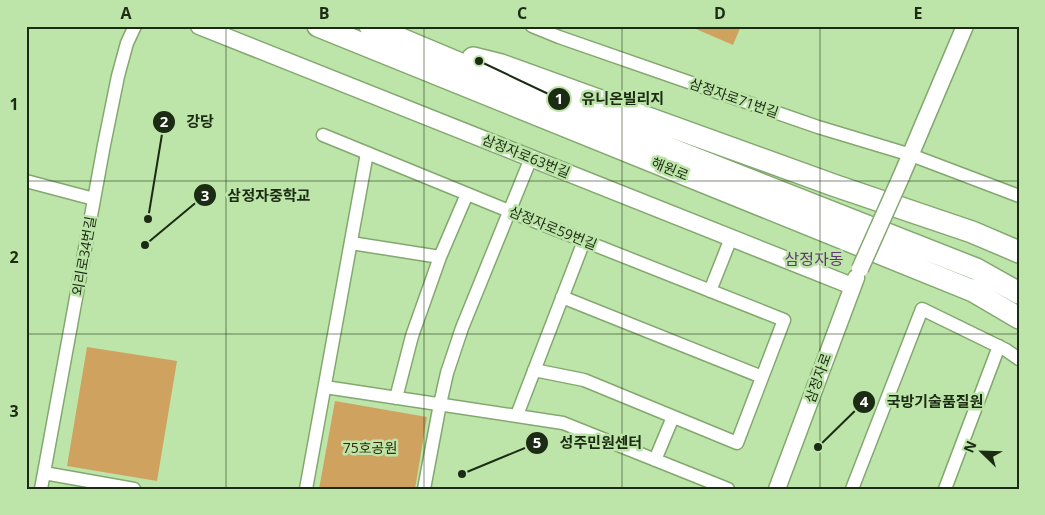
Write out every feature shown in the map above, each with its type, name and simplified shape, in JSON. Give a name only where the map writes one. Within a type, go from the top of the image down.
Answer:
[{"type":"highway","name":"해원로","points":[[318,26],[973,291],[1019,318]]},
{"type":"highway","name":"해원로","points":[[370,26],[544,99],[976,269],[1019,293]]},
{"type":"highway","points":[[414,45],[501,65],[836,186],[972,232],[1019,252]]},
{"type":"street","name":"외리로34번길","points":[[42,489],[118,76],[127,43],[135,26]]},
{"type":"street","name":"삼정자로63번길","points":[[199,26],[852,286]]},
{"type":"street","name":"삼정자로71번길","points":[[532,26],[818,127],[911,155],[1019,196]]},
{"type":"street","points":[[911,155],[966,26]]},
{"type":"street","name":"삼정자로59번길","points":[[323,135],[784,320],[762,377]]},
{"type":"street","points":[[306,489],[368,153]]},
{"type":"street","name":"삼정자로","points":[[777,489],[852,286],[911,155]]},
{"type":"street","points":[[424,489],[447,373],[462,328],[531,158]]},
{"type":"street","points":[[26,181],[94,199]]},
{"type":"street","points":[[396,398],[412,336],[440,258],[467,194]]},
{"type":"street","points":[[710,291],[731,238]]},
{"type":"street","points":[[517,416],[584,241]]},
{"type":"street","points":[[351,243],[440,258]]},
{"type":"street","points":[[534,370],[584,380],[737,443],[762,377],[562,297]]},
{"type":"street","points":[[852,489],[922,309],[999,346],[1019,359]]},
{"type":"street","points":[[945,489],[999,346]]},
{"type":"street","points":[[325,387],[563,423],[728,489]]},
{"type":"street","points":[[655,460],[673,417]]},
{"type":"street","points":[[44,473],[134,489]]},
{"type":"green space","points":[[689,26],[741,26],[733,45]]},
{"type":"green space","points":[[87,347],[177,361],[157,481],[67,466]]},
{"type":"green space","name":"75호공원","points":[[335,401],[427,417],[415,489],[319,489]]},
{"type":"place","name":"유니온빌리지","points":[[479,61]]},
{"type":"place","name":"강당","points":[[148,219]]},
{"type":"place","name":"삼정자중학교","points":[[145,245]]},
{"type":"place","name":"국방기술품질원","points":[[818,447]]},
{"type":"place","name":"성주민원센터","points":[[462,474]]},
{"type":"district","name":"삼정자동","points":[[814,259]]}]
